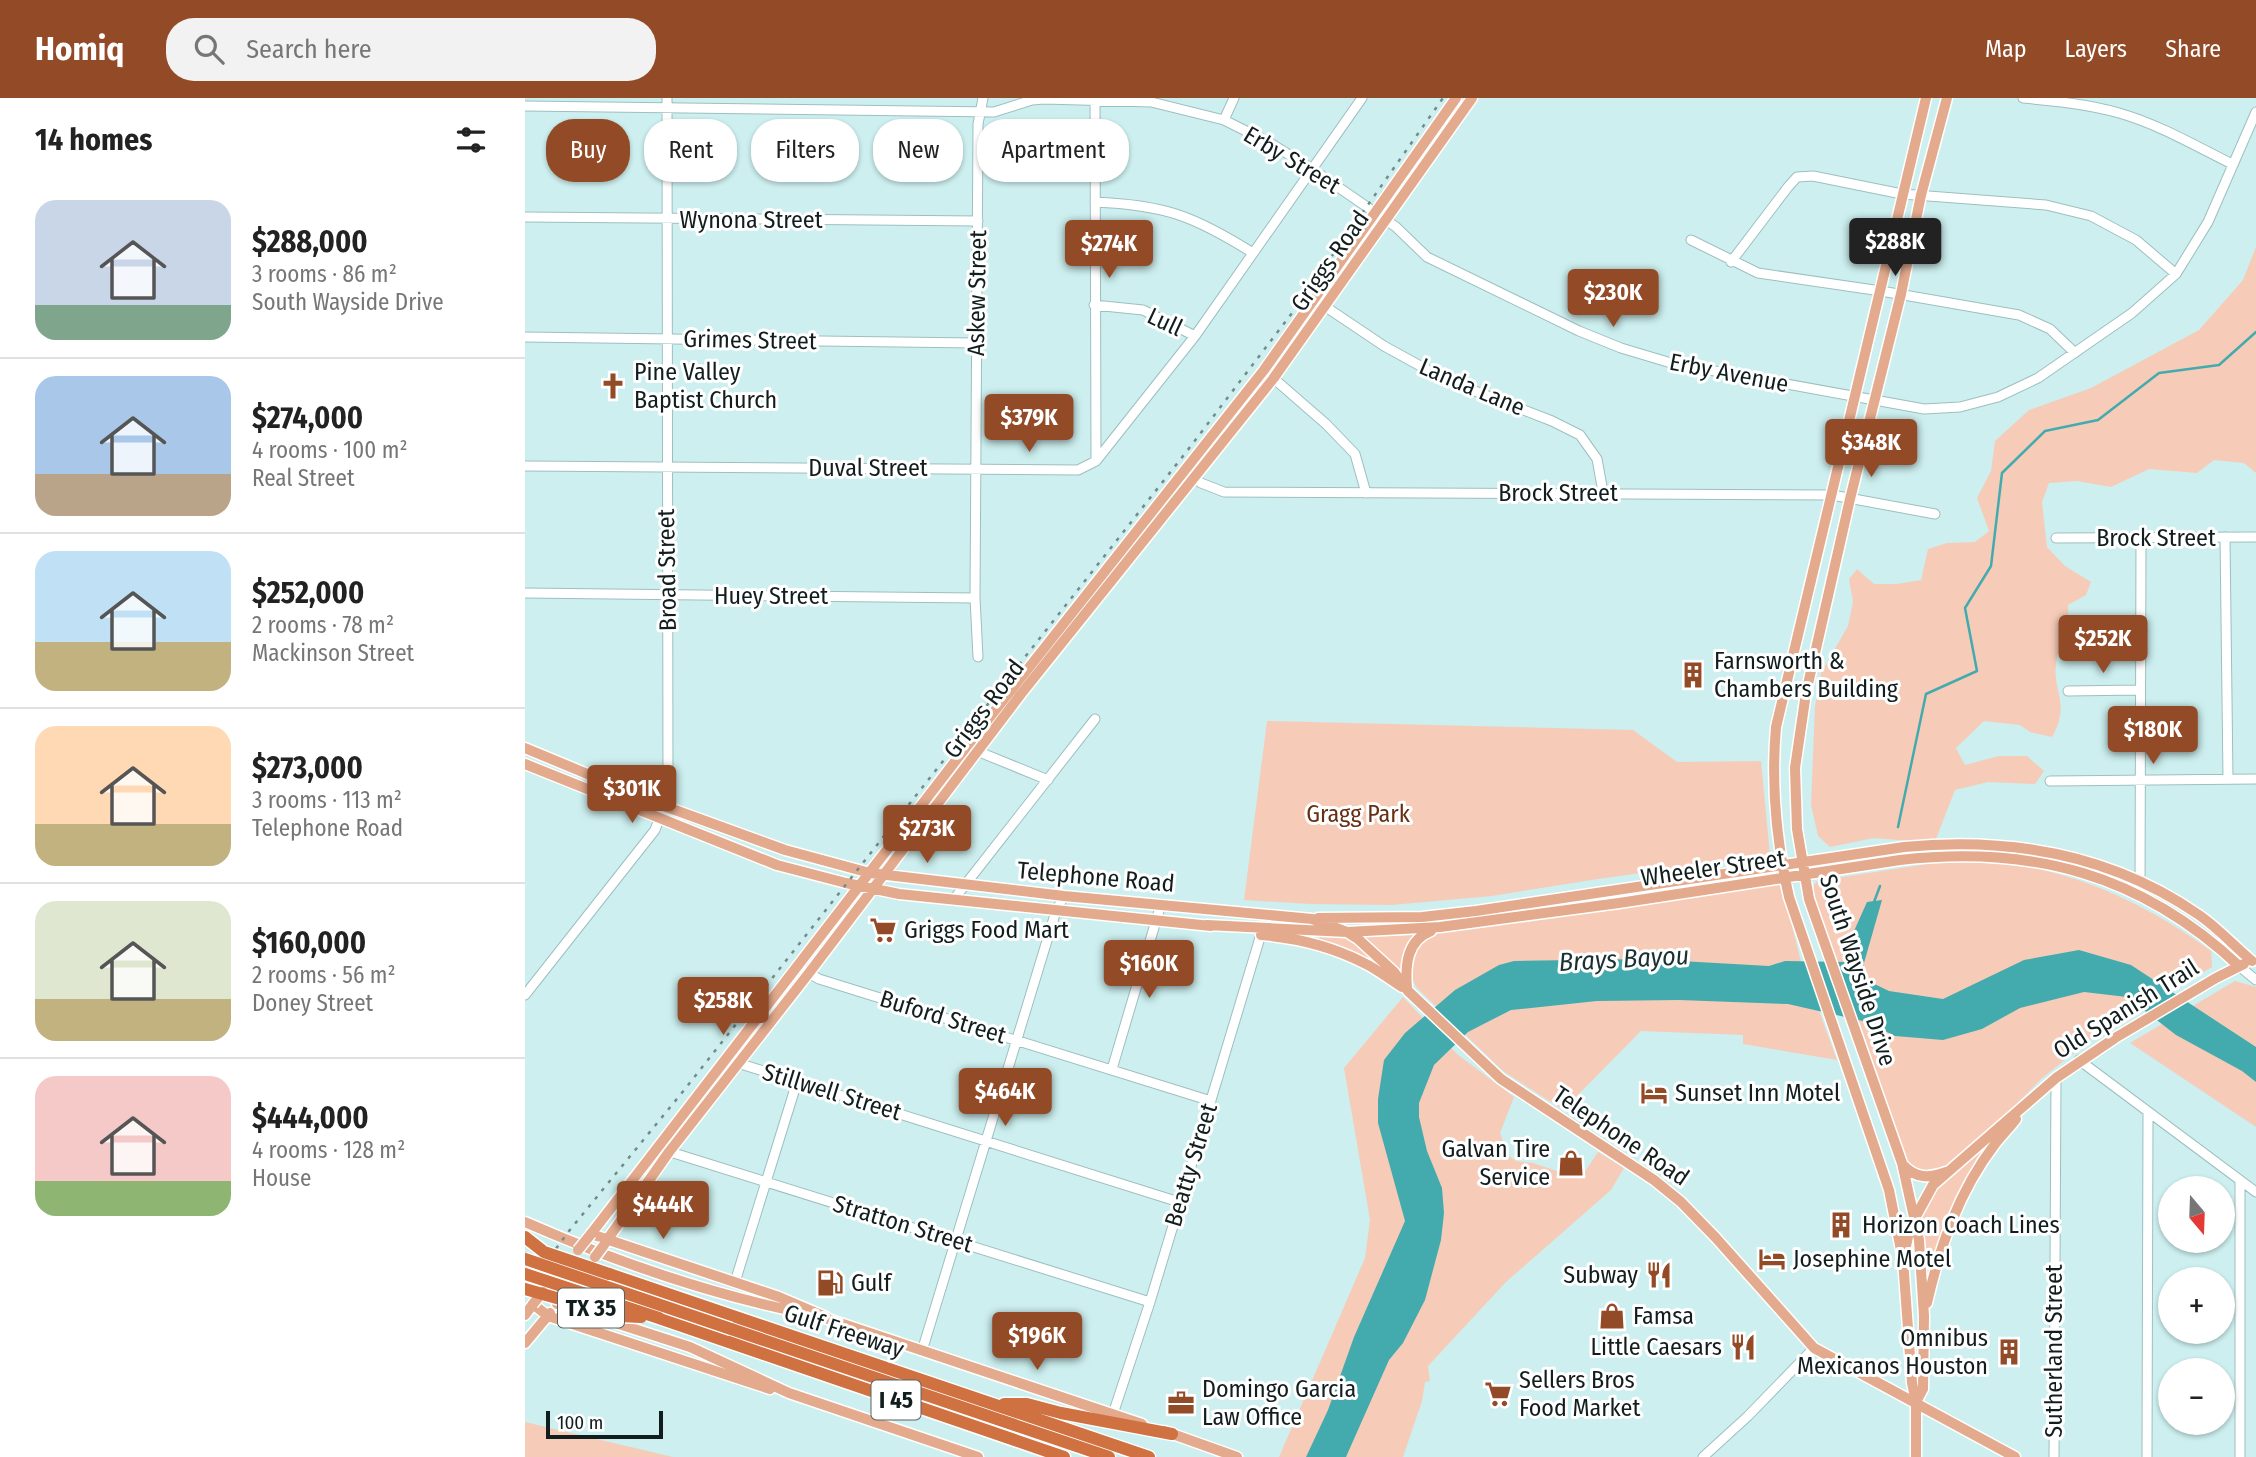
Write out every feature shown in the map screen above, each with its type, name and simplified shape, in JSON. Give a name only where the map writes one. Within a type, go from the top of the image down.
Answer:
[{"type":"highway","points":[[525,1237],[544,1252]]},
{"type":"highway","name":"Gulf Freeway","points":[[525,1246],[1064,1457]]},
{"type":"highway","name":"Gulf Freeway","points":[[525,1259],[1109,1457]]},
{"type":"highway","name":"Gulf Freeway","points":[[525,1274],[659,1318],[732,1329],[995,1404],[1149,1457]]},
{"type":"highway","name":"TX 35","points":[[525,1291],[620,1317],[659,1318]]},
{"type":"highway","points":[[995,1404],[1027,1404],[1172,1434]]},
{"type":"main road","name":"Griggs Road","points":[[525,1315],[578,1251],[870,873],[1080,620],[1273,379],[1325,306],[1456,98]]},
{"type":"main road","name":"Griggs Road","points":[[525,1343],[595,1257],[669,1152],[884,875],[973,749],[1263,370],[1314,299],[1472,98]]},
{"type":"main road","name":"South Wayside Drive","points":[[1916,1457],[1916,1402],[1897,1222],[1886,1180],[1797,925],[1784,879],[1773,768],[1776,727],[1926,98]]},
{"type":"main road","name":"South Wayside Drive","points":[[1916,1402],[1923,1389],[1924,1316],[1922,1272],[1914,1218],[1902,1163],[1817,925],[1804,876],[1797,829],[1795,768],[1806,693],[1850,499],[1901,294],[1921,195],[1947,98]]},
{"type":"main road","name":"Telephone Road","points":[[525,748],[664,806],[786,850],[870,873],[1064,896],[1312,919],[1347,932],[1377,955],[1408,990],[1501,1079],[1654,1180],[1681,1202],[1814,1348],[2015,1457]]},
{"type":"main road","name":"Telephone Road","points":[[525,764],[777,865],[859,887],[1056,911],[1262,931],[1323,945],[1366,964],[1408,990]]},
{"type":"main road","points":[[1773,768],[1795,768]]},
{"type":"main road","name":"Wheeler Street","points":[[1312,919],[1422,917],[1782,865],[1993,844],[2049,851],[2140,881],[2199,916],[2254,961]]},
{"type":"main road","name":"Wheeler Street","points":[[1262,931],[1347,932],[1440,927],[1804,876],[1940,850],[2048,863],[2093,876],[2140,895],[2194,928],[2239,966]]},
{"type":"main road","points":[[2048,863],[2049,851]]},
{"type":"main road","points":[[1408,990],[1407,959],[1413,944],[1423,934],[1440,927]]},
{"type":"main road","name":"Old Spanish Trail","points":[[1903,1260],[1910,1227],[1927,1192],[2056,1078],[2079,1060],[2215,978],[2254,961]]},
{"type":"main road","name":"Old Spanish Trail","points":[[1924,1316],[1943,1241],[1953,1215],[1995,1144],[2025,1107]]},
{"type":"main road","points":[[1902,1163],[1913,1174],[1925,1177],[1948,1171]]},
{"type":"main road","points":[[525,1222],[605,1254],[724,1294],[826,1317]]},
{"type":"main road","points":[[591,1234],[606,1242],[779,1297],[826,1317],[1237,1457]]},
{"type":"main road","points":[[525,1291],[690,1346],[789,1393]]},
{"type":"main road","points":[[533,1304],[550,1313],[762,1387],[789,1393],[978,1457]]},
{"type":"street","name":"Askew Street","points":[[978,657],[975,598],[976,343],[978,124],[983,98]]},
{"type":"street","points":[[1224,120],[1234,98]]},
{"type":"street","points":[[1096,461],[1195,336],[1361,98]]},
{"type":"street","points":[[2023,98],[2066,102],[2120,113],[2175,135],[2232,164]]},
{"type":"street","points":[[1094,99],[1096,461]]},
{"type":"street","name":"Erby Street","points":[[525,106],[667,103],[980,111],[1006,110],[1032,100],[1151,102],[1224,120],[1270,143],[1380,216]]},
{"type":"street","name":"Broad Street","points":[[525,995],[655,830],[668,794],[667,103]]},
{"type":"street","name":"Erby Avenue","points":[[1380,216],[1396,227],[1427,257],[1579,331],[1621,348],[1671,362],[1924,410],[1960,407],[2008,393],[2038,379],[2132,313],[2176,274],[2208,222],[2256,112]]},
{"type":"street","points":[[1731,262],[1797,177],[1814,176],[1902,194],[2046,205],[2091,216],[2136,240],[2176,274]]},
{"type":"street","points":[[1095,202],[1164,209],[1211,227],[1253,253]]},
{"type":"street","name":"Wynona Street","points":[[525,217],[978,221]]},
{"type":"street","points":[[1691,240],[1758,273],[2019,315],[2050,329],[2075,353]]},
{"type":"street","name":"Landa Lane","points":[[1314,299],[1384,346],[1444,379],[1552,421],[1580,435],[1597,459],[1603,492]]},
{"type":"street","name":"Lull","points":[[1094,305],[1143,310],[1195,336]]},
{"type":"street","name":"Grimes Street","points":[[525,337],[976,343]]},
{"type":"street","points":[[1263,370],[1326,424],[1355,454],[1366,493]]},
{"type":"street","name":"Duval Street","points":[[525,466],[1078,470],[1096,461]]},
{"type":"street","name":"Brock Street","points":[[1185,472],[1224,492],[1832,495],[1935,514]]},
{"type":"street","points":[[2225,537],[2228,779]]},
{"type":"street","name":"Brock Street","points":[[2056,538],[2256,537]]},
{"type":"street","points":[[2140,895],[2141,538]]},
{"type":"street","name":"Huey Street","points":[[525,593],[975,598]]},
{"type":"street","points":[[2067,691],[2139,690]]},
{"type":"street","points":[[954,899],[1095,719]]},
{"type":"street","points":[[973,749],[1048,780]]},
{"type":"street","points":[[2050,780],[2256,779]]},
{"type":"street","points":[[922,1350],[1056,911],[1064,896]]},
{"type":"street","points":[[1112,1069],[1161,904]]},
{"type":"street","name":"Beatty Street","points":[[1113,1414],[1267,914]]},
{"type":"street","points":[[2239,966],[2256,980]]},
{"type":"street","name":"Buford Street","points":[[797,967],[820,979],[1211,1101]]},
{"type":"street","name":"Stillwell Street","points":[[725,1059],[986,1139],[1179,1202]]},
{"type":"street","points":[[2079,1060],[2256,1192]]},
{"type":"street","name":"Sutherland Street","points":[[2054,1457],[2056,1078]]},
{"type":"street","points":[[734,1282],[797,1082]]},
{"type":"street","points":[[2147,1457],[2148,1113]]},
{"type":"street","name":"Stratton Street","points":[[656,1147],[1150,1301]]},
{"type":"street","points":[[2240,1182],[2240,1457]]},
{"type":"street","points":[[1703,1457],[1748,1416],[1814,1348]]},
{"type":"green space","points":[[2256,247],[2256,473],[2244,463],[2214,460],[2197,473],[2149,469],[2111,487],[2077,481],[2049,483],[2042,502],[2047,547],[2065,566],[2091,582],[2086,595],[2068,605],[2067,631],[2058,654],[2056,669],[2061,705],[2058,725],[2052,737],[2030,732],[2020,725],[1984,721],[1956,748],[1965,765],[1999,756],[2027,756],[2044,771],[2035,784],[1988,782],[1955,790],[1936,839],[1923,842],[1874,838],[1830,847],[1818,836],[1811,805],[1815,707],[1821,673],[1848,626],[1853,602],[1849,579],[1857,569],[1874,584],[1921,580],[1928,549],[1947,543],[1975,542],[1989,531],[1977,498],[1991,471],[1995,441],[2029,410],[2091,388],[2199,330],[2243,280]]},
{"type":"green space","name":"Gragg Park","points":[[1267,721],[1633,730],[1677,762],[1761,761],[1770,855],[1492,896],[1392,905],[1244,900]]},
{"type":"green space","points":[[1953,860],[2005,863],[2039,869],[2092,885],[2142,907],[2189,935],[2211,951],[2212,967],[2101,1031],[2041,1079],[1998,1123],[1943,1170],[1917,1172],[1907,1162],[1893,1125],[1814,899],[1813,887],[1817,881]]},
{"type":"green space","points":[[1779,885],[1784,893],[1801,962],[1837,1060],[1743,1044],[1743,1035],[1641,1031],[1563,1110],[1503,1071],[1417,988],[1412,975],[1413,954],[1421,943],[1435,934]]},
{"type":"green space","points":[[1412,935],[1413,939],[1402,958],[1401,970],[1398,971],[1365,940],[1367,937]]},
{"type":"green space","points":[[1320,936],[1351,941],[1375,961],[1373,964],[1357,954],[1319,940]]},
{"type":"green space","points":[[2235,981],[2256,987],[2256,1127],[2130,1043]]},
{"type":"green space","points":[[1403,997],[1457,1054],[1514,1097],[1500,1133],[1509,1156],[1516,1161],[1533,1163],[1580,1179],[1598,1152],[1624,1168],[1611,1190],[1506,1282],[1428,1366],[1430,1381],[1425,1382],[1422,1401],[1403,1457],[1279,1457],[1365,1258],[1370,1220],[1344,1068]]},
{"type":"green space","points":[[1983,1149],[1986,1152],[1928,1281],[1922,1210],[1929,1197],[1945,1181]]},
{"type":"green space","points":[[525,1422],[673,1457],[525,1457]]},
{"type":"water","points":[[1882,900],[1860,977],[1889,991],[1943,999],[2024,960],[2079,950],[2131,965],[2256,1047],[2256,1082],[2242,1071],[2176,1035],[2127,997],[2084,992],[2020,1008],[1982,1029],[1943,1040],[1895,1036],[1867,1022],[1788,1004],[1679,1000],[1597,1001],[1511,1010],[1468,1032],[1434,1065],[1419,1103],[1419,1117],[1427,1151],[1442,1188],[1444,1213],[1441,1240],[1425,1300],[1403,1343],[1389,1360],[1346,1457],[1306,1457],[1328,1410],[1354,1337],[1405,1221],[1378,1123],[1378,1099],[1384,1060],[1405,1033],[1455,990],[1499,965],[1514,961],[1645,959],[1769,966],[1785,961],[1848,962],[1854,931],[1867,902]]},
{"type":"waterway","points":[[1898,827],[1926,694],[1977,671],[1965,608],[1991,566],[2002,473],[2045,431],[2098,420],[2159,373],[2219,365],[2256,332]]},
{"type":"waterway","points":[[1874,902],[1880,886]]},
{"type":"railway","points":[[525,1291],[569,1231],[685,1089],[1187,451],[1292,313],[1443,98]]},
{"type":"place","name":"Pine Valley Baptist Church","points":[[613,386]]},
{"type":"place","name":"Farnsworth & Chambers Building","points":[[1693,675]]},
{"type":"place","name":"Griggs Food Mart","points":[[883,930]]},
{"type":"place","name":"Sunset Inn Motel","points":[[1654,1093]]},
{"type":"place","name":"Galvan Tire Service","points":[[1571,1163]]},
{"type":"place","name":"Horizon Coach Lines","points":[[1841,1225]]},
{"type":"place","name":"Josephine Motel","points":[[1772,1259]]},
{"type":"place","name":"Subway","points":[[1659,1275]]},
{"type":"place","name":"Gulf","points":[[830,1283]]},
{"type":"place","name":"Famsa","points":[[1612,1316]]},
{"type":"place","name":"Little Caesars","points":[[1743,1347]]},
{"type":"place","name":"Omnibus Mexicanos Houston","points":[[2009,1352]]},
{"type":"place","name":"Sellers Bros Food Market","points":[[1498,1394]]},
{"type":"place","name":"Domingo Garcia Law Office","points":[[1181,1403]]},
{"type":"water label","name":"Brays Bayou","points":[[1624,959]]}]
